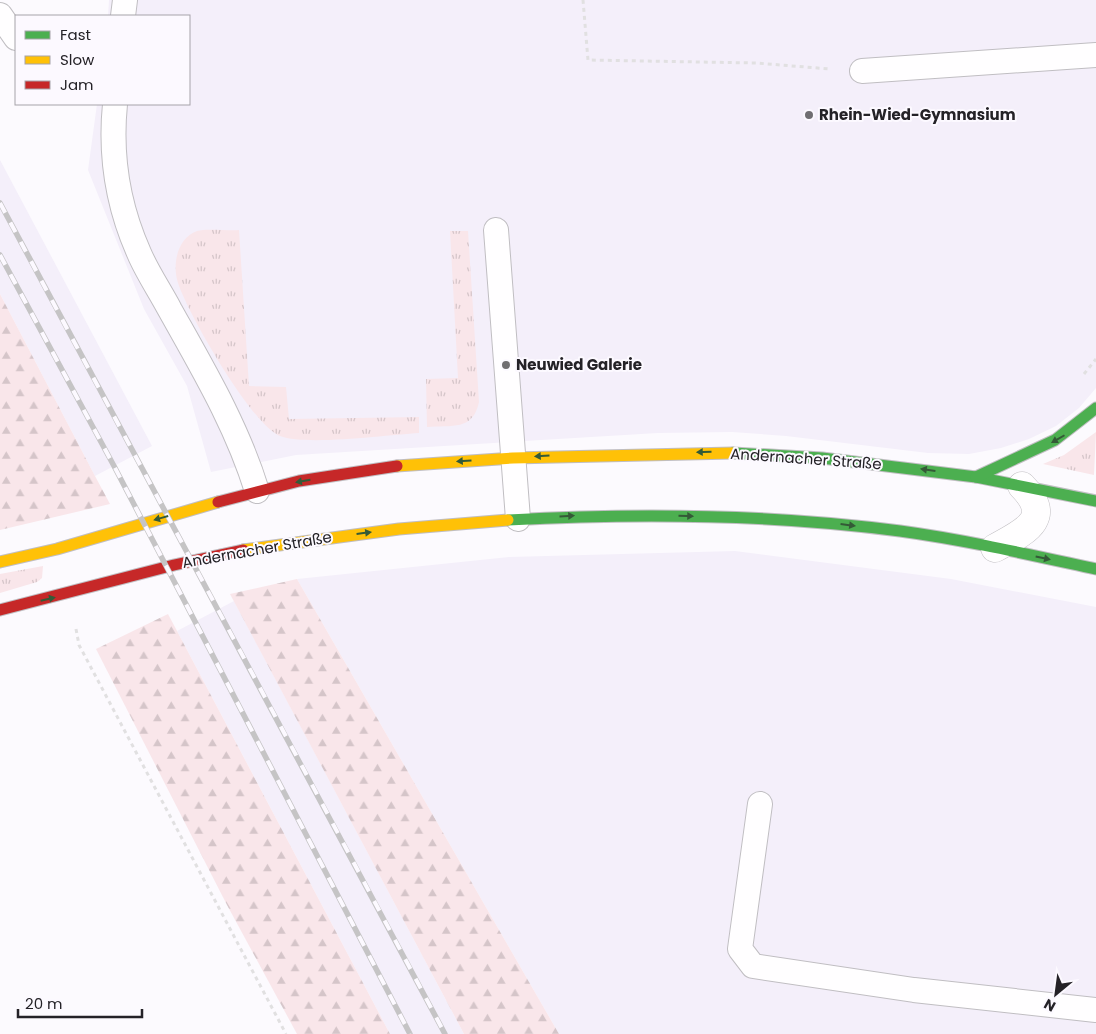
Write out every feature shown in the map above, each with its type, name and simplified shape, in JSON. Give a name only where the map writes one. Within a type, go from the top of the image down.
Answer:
[{"type":"street","points":[[976,476],[1057,440],[1084,420],[1096,408]]},
{"type":"street","name":"Andernacher Straße","points":[[0,562],[57,549],[256,491],[299,481],[397,466],[513,458],[711,452],[849,460],[976,476],[1096,501]]},
{"type":"street","points":[[995,548],[1023,532],[1033,523],[1036,511],[1034,499],[1022,486]]},
{"type":"street","name":"Andernacher Straße","points":[[0,610],[230,552],[331,536],[454,522],[518,519],[637,515],[774,519],[901,532],[995,548],[1096,569]]},
{"type":"lane","points":[[123,15],[125,0]]},
{"type":"lane","points":[[0,15],[15,37]]},
{"type":"lane","points":[[862,71],[1096,55]]},
{"type":"lane","points":[[110,107],[118,184],[139,253],[228,416],[244,452],[256,491]]},
{"type":"lane","points":[[496,230],[518,519]]},
{"type":"lane","points":[[760,804],[740,949],[753,966],[914,990],[1096,1010]]},
{"type":"path","points":[[583,0],[588,60],[756,63],[862,71]]},
{"type":"path","points":[[1080,380],[1096,359]]},
{"type":"path","points":[[69,594],[79,645],[286,1034]]},
{"type":"shaded area","points":[[109,0],[1096,0],[1096,388],[1079,408],[1056,426],[1029,439],[1001,448],[969,454],[928,453],[786,436],[732,432],[658,433],[296,455],[211,472],[187,386],[144,309],[88,170],[97,105],[190,105],[190,15],[108,15]]},
{"type":"shaded area","points":[[0,160],[152,446],[95,476],[0,294]]},
{"type":"shaded area","points":[[735,551],[951,579],[1096,607],[1096,1034],[559,1034],[297,579],[509,557]]},
{"type":"shaded area","points":[[234,601],[464,1034],[390,1034],[177,631]]},
{"type":"green space","points":[[201,230],[239,230],[249,386],[286,387],[289,419],[419,417],[419,433],[308,440],[280,436],[268,428],[238,391],[222,367],[194,318],[176,276],[178,253],[190,235]]},
{"type":"green space","points":[[450,231],[468,231],[479,402],[472,418],[467,422],[453,426],[427,427],[426,379],[458,378]]},
{"type":"green space","points":[[0,294],[95,476],[110,504],[0,530]]},
{"type":"green space","points":[[1096,432],[1094,475],[1043,464],[1064,455]]},
{"type":"green space","points":[[43,566],[42,578],[37,582],[0,593],[0,574]]},
{"type":"green space","points":[[297,579],[559,1034],[464,1034],[230,594]]},
{"type":"green space","points":[[168,614],[390,1034],[297,1034],[227,905],[96,649]]},
{"type":"railway","points":[[0,203],[445,1034]]},
{"type":"railway","points":[[0,255],[114,466],[410,1034]]},
{"type":"traffic: fast","points":[[976,477],[1055,440],[1096,408]]},
{"type":"traffic: fast","points":[[733,453],[822,458],[976,477],[1096,501]]},
{"type":"traffic: fast","points":[[508,520],[606,516],[704,516],[851,525],[949,539],[1096,569]]},
{"type":"traffic: slow","points":[[397,466],[513,458],[733,453]]},
{"type":"traffic: slow","points":[[0,562],[57,549],[218,502]]},
{"type":"traffic: slow","points":[[243,550],[399,529],[508,520]]},
{"type":"traffic: jam","points":[[218,502],[299,481],[397,466]]},
{"type":"traffic: jam","points":[[0,610],[174,565],[243,550]]},
{"type":"place","name":"Rhein-Wied-Gymnasium","points":[[809,115]]},
{"type":"place","name":"Neuwied Galerie","points":[[506,365]]}]
